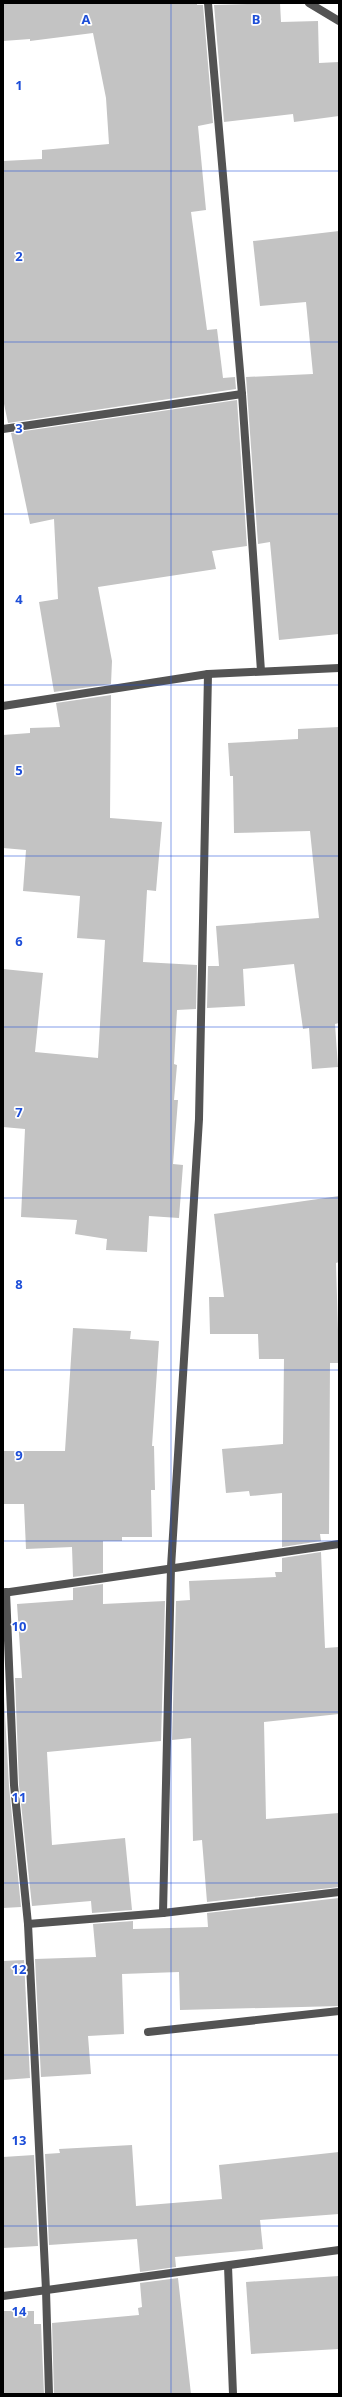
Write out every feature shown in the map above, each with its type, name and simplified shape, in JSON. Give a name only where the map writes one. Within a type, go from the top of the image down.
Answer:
[{"type":"street","points":[[208,3],[242,394],[261,671]]},
{"type":"street","points":[[308,3],[339,20]]},
{"type":"street","points":[[3,429],[242,394]]},
{"type":"street","points":[[3,706],[208,674],[339,668]]},
{"type":"street","points":[[163,1913],[171,1567],[198,1119],[208,674]]},
{"type":"street","points":[[49,2394],[46,2290],[28,1924],[14,1786],[5,1592],[339,1544]]},
{"type":"street","points":[[28,1924],[163,1913],[339,1892]]},
{"type":"street","points":[[148,2032],[339,2011]]},
{"type":"street","points":[[3,2296],[339,2250]]},
{"type":"street","points":[[228,2266],[233,2394]]},
{"type":"building","points":[[3,3],[197,3],[197,5],[203,5],[213,123],[198,126],[206,210],[191,212],[207,330],[217,329],[223,378],[235,377],[236,389],[8,423],[3,399],[3,161],[42,159],[42,150],[109,144],[106,98],[93,33],[30,41],[30,39],[3,41]]},
{"type":"building","points":[[280,3],[281,22],[318,21],[319,63],[339,62],[339,116],[294,122],[293,114],[224,122],[214,5]]},
{"type":"building","points":[[339,231],[339,634],[279,640],[270,542],[258,544],[246,377],[313,374],[306,302],[260,306],[253,241]]},
{"type":"building","points":[[237,400],[247,546],[212,551],[216,569],[98,587],[112,661],[111,684],[54,692],[39,602],[58,599],[54,519],[30,524],[11,433]]},
{"type":"building","points":[[111,695],[110,818],[162,822],[156,891],[147,890],[143,962],[197,965],[196,1009],[177,1010],[174,1064],[177,1065],[174,1100],[178,1100],[173,1164],[183,1165],[179,1218],[149,1216],[147,1252],[106,1250],[107,1239],[75,1234],[77,1220],[21,1217],[25,1129],[3,1127],[3,969],[43,973],[35,1052],[98,1058],[105,940],[77,938],[80,896],[23,891],[26,850],[3,848],[3,735],[30,733],[30,728],[60,727],[56,703]]},
{"type":"building","points":[[339,727],[339,1023],[335,1024],[338,1067],[312,1069],[309,1028],[303,1029],[294,964],[243,969],[245,1006],[207,1008],[208,966],[219,966],[216,926],[319,918],[310,831],[234,833],[233,776],[230,776],[228,743],[298,739],[298,729]]},
{"type":"building","points":[[339,1196],[339,1262],[336,1263],[339,1363],[330,1363],[329,1534],[320,1534],[321,1541],[282,1547],[282,1493],[250,1496],[249,1491],[226,1493],[222,1449],[283,1444],[284,1359],[259,1359],[258,1334],[210,1334],[209,1297],[224,1297],[214,1214]]},
{"type":"building","points":[[73,1328],[131,1331],[130,1339],[159,1341],[152,1446],[154,1446],[155,1490],[151,1490],[152,1537],[122,1537],[122,1541],[103,1541],[103,1573],[73,1577],[72,1547],[26,1549],[24,1504],[3,1504],[3,1451],[65,1451]]},
{"type":"building","points":[[321,1552],[325,1648],[339,1647],[339,1714],[264,1722],[266,1819],[339,1813],[339,1887],[207,1902],[202,1840],[193,1841],[191,1738],[172,1740],[176,1601],[190,1600],[189,1581],[276,1577],[275,1572],[282,1572],[282,1558]]},
{"type":"building","points":[[103,1584],[103,1604],[165,1601],[161,1741],[47,1752],[52,1845],[125,1838],[132,1910],[92,1913],[91,1901],[32,1906],[19,1785],[15,1678],[22,1678],[17,1604],[73,1600],[73,1588]]},
{"type":"building","points":[[3,1678],[9,1786],[21,1907],[3,1908]]},
{"type":"building","points":[[339,1898],[339,2006],[180,2010],[179,1972],[122,1974],[124,2034],[88,2036],[91,2074],[41,2077],[35,1959],[96,1957],[93,1924],[133,1921],[133,1929],[208,1927],[207,1913]]},
{"type":"building","points":[[24,1960],[30,2078],[3,2080],[3,1961]]},
{"type":"building","points":[[132,2145],[136,2206],[222,2199],[219,2165],[339,2152],[339,2214],[260,2220],[263,2249],[175,2257],[176,2267],[140,2272],[137,2239],[49,2245],[45,2154],[60,2153],[59,2149]]},
{"type":"building","points":[[34,2155],[38,2246],[3,2248],[3,2157]]},
{"type":"building","points":[[339,2276],[339,2349],[251,2354],[246,2282]]},
{"type":"building","points":[[178,2278],[191,2394],[54,2394],[52,2323],[139,2315],[138,2308],[142,2307],[140,2283]]},
{"type":"building","points":[[3,2311],[34,2311],[34,2324],[41,2324],[44,2394],[3,2394]]}]
